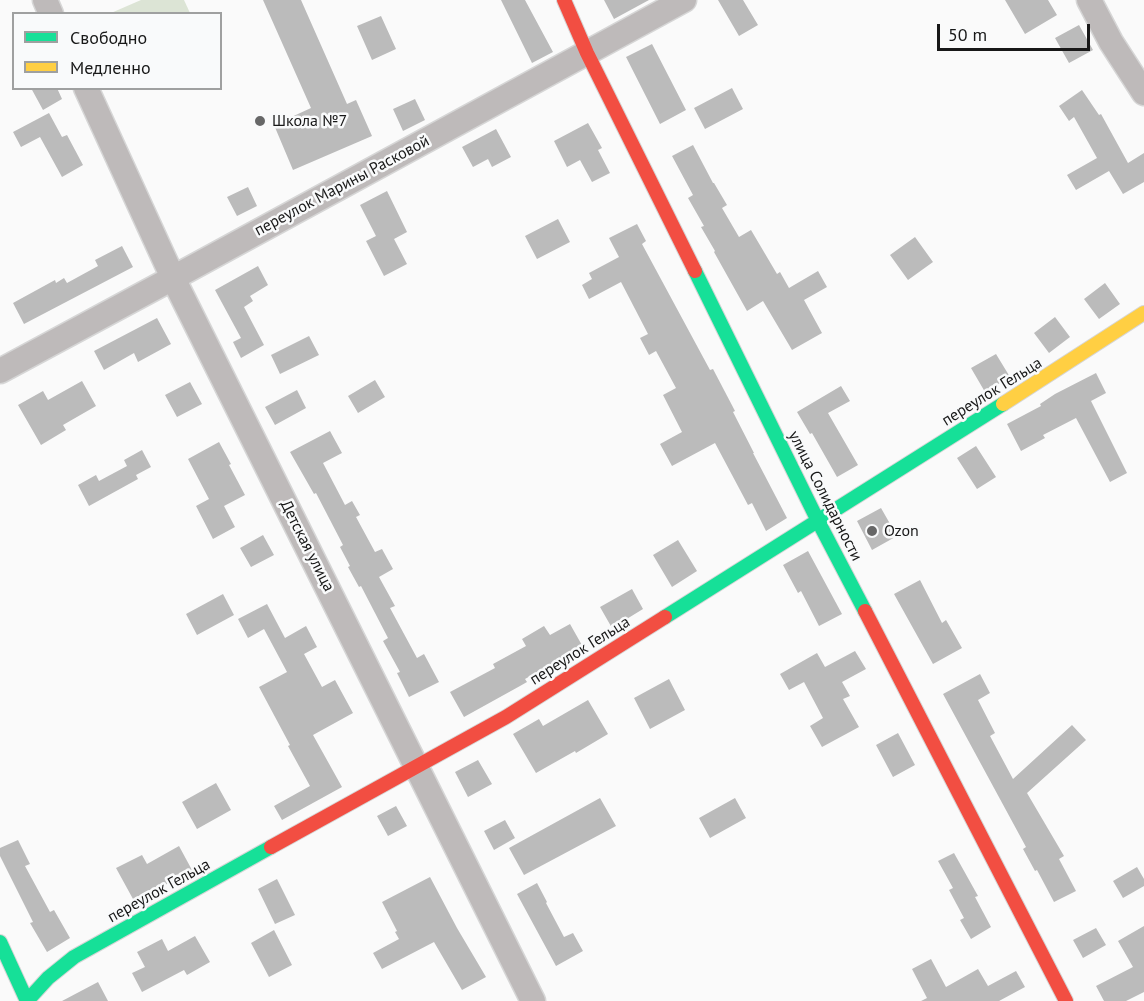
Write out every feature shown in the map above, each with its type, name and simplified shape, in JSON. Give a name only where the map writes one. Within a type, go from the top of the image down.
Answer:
[{"type":"street","name":"улица Солидарности","points":[[564,0],[587,53],[818,521],[1066,1001]]},
{"type":"street","name":"переулок Марины Расковой","points":[[0,371],[684,0]]},
{"type":"street","points":[[1089,0],[1111,42],[1144,93]]},
{"type":"street","name":"Детская улица","points":[[87,90],[173,278],[533,1001]]},
{"type":"street","name":"переулок Гельца","points":[[27,1001],[48,978],[74,957],[506,717],[1028,389],[1144,313]]},
{"type":"street","points":[[0,942],[27,1001]]},
{"type":"green space","points":[[141,0],[184,0],[190,12],[113,12]]},
{"type":"building","points":[[263,0],[301,0],[347,104],[356,100],[372,136],[293,170],[274,125],[311,108]]},
{"type":"building","points":[[501,0],[525,0],[553,52],[532,63]]},
{"type":"building","points":[[604,0],[649,0],[614,19]]},
{"type":"building","points":[[718,0],[743,0],[758,25],[739,36]]},
{"type":"building","points":[[1005,0],[1048,0],[1057,15],[1025,34]]},
{"type":"building","points":[[381,16],[396,49],[372,60],[357,26]]},
{"type":"building","points":[[1079,25],[1093,50],[1069,63],[1055,38]]},
{"type":"building","points":[[652,44],[686,110],[660,124],[626,57]]},
{"type":"building","points":[[732,88],[743,109],[705,129],[694,108]]},
{"type":"building","points":[[32,90],[58,90],[62,99],[43,110]]},
{"type":"building","points":[[1082,90],[1099,115],[1101,114],[1128,163],[1144,153],[1144,182],[1123,194],[1109,171],[1076,190],[1067,175],[1097,158],[1074,117],[1069,121],[1059,106]]},
{"type":"building","points":[[415,99],[425,120],[403,131],[393,109]]},
{"type":"building","points":[[49,113],[62,137],[67,135],[83,165],[62,177],[40,137],[21,147],[13,132]]},
{"type":"building","points":[[588,123],[602,148],[598,150],[610,173],[592,182],[580,160],[567,167],[554,141]]},
{"type":"building","points":[[496,129],[511,157],[492,167],[488,159],[473,167],[462,147]]},
{"type":"building","points":[[693,145],[727,205],[722,208],[739,237],[751,230],[777,274],[780,272],[789,288],[818,271],[827,287],[804,300],[822,333],[792,350],[763,301],[747,311],[701,227],[704,226],[688,198],[693,195],[672,156]]},
{"type":"building","points":[[248,187],[257,206],[237,216],[227,197]]},
{"type":"building","points":[[387,191],[407,232],[394,239],[407,264],[384,276],[366,241],[376,236],[360,205]]},
{"type":"building","points":[[558,219],[570,242],[537,259],[525,236]]},
{"type":"building","points":[[637,224],[646,241],[642,244],[710,370],[713,369],[787,518],[766,531],[752,503],[748,505],[715,443],[672,466],[660,444],[682,432],[663,395],[676,388],[656,351],[649,355],[640,338],[648,334],[621,282],[589,299],[582,285],[592,279],[589,273],[619,257],[609,238]]},
{"type":"building","points":[[915,237],[933,262],[908,280],[890,255]]},
{"type":"building","points":[[122,246],[133,267],[24,324],[13,303],[55,280],[56,283],[64,278],[67,283],[98,266],[95,260]]},
{"type":"building","points":[[258,266],[268,285],[250,296],[253,301],[244,307],[264,345],[241,358],[233,342],[241,338],[215,290]]},
{"type":"building","points":[[1105,283],[1120,304],[1099,319],[1084,299]]},
{"type":"building","points":[[1055,317],[1070,337],[1049,353],[1034,333]]},
{"type":"building","points":[[157,318],[171,344],[138,362],[134,353],[104,370],[94,351]]},
{"type":"building","points":[[309,336],[319,355],[280,374],[271,355]]},
{"type":"building","points":[[996,354],[1010,377],[985,392],[971,368]]},
{"type":"building","points":[[1096,373],[1106,393],[1091,401],[1127,473],[1110,482],[1076,418],[1043,435],[1045,438],[1021,451],[1007,424],[1041,406],[1040,404],[1055,394]]},
{"type":"building","points":[[375,380],[385,397],[358,413],[348,396]]},
{"type":"building","points":[[82,381],[96,406],[63,425],[66,430],[41,445],[18,405],[43,391],[48,400]]},
{"type":"building","points":[[190,382],[202,404],[177,417],[165,395]]},
{"type":"building","points":[[841,386],[850,401],[828,413],[858,465],[837,477],[797,412]]},
{"type":"building","points":[[297,390],[306,408],[275,425],[265,407]]},
{"type":"building","points":[[330,431],[342,453],[323,463],[345,505],[352,501],[360,515],[356,517],[375,552],[382,549],[393,569],[379,577],[395,606],[390,608],[417,658],[424,654],[439,682],[409,697],[397,673],[400,672],[383,641],[388,638],[361,586],[359,587],[348,567],[350,566],[340,547],[343,545],[316,493],[314,494],[290,452]]},
{"type":"building","points":[[219,442],[245,495],[224,506],[235,527],[213,539],[196,506],[209,499],[188,459]]},
{"type":"building","points":[[976,446],[996,477],[977,489],[957,458]]},
{"type":"building","points":[[142,450],[151,467],[136,475],[138,479],[89,506],[78,485],[96,475],[99,481],[127,466],[124,460]]},
{"type":"building","points":[[881,508],[897,536],[872,550],[857,521]]},
{"type":"building","points":[[263,535],[274,555],[251,567],[240,548]]},
{"type":"building","points":[[678,540],[697,571],[672,587],[653,555]]},
{"type":"building","points":[[808,551],[842,614],[819,626],[801,591],[798,593],[783,565]]},
{"type":"building","points":[[920,580],[942,623],[946,620],[962,648],[933,664],[894,594]]},
{"type":"building","points":[[632,589],[643,609],[612,628],[600,607]]},
{"type":"building","points":[[223,594],[234,615],[197,635],[186,614]]},
{"type":"building","points":[[267,604],[285,638],[306,626],[317,647],[304,654],[322,687],[335,680],[353,713],[313,735],[342,787],[282,820],[274,806],[310,786],[259,687],[287,672],[264,629],[248,638],[238,619]]},
{"type":"building","points":[[570,624],[583,647],[525,679],[527,682],[464,717],[450,692],[495,668],[493,664],[526,646],[522,639],[544,626],[550,635]]},
{"type":"building","points":[[855,651],[866,669],[842,682],[850,696],[843,699],[859,727],[822,747],[810,726],[823,718],[804,682],[789,690],[780,674],[817,653],[825,667]]},
{"type":"building","points":[[980,674],[990,693],[978,700],[995,733],[990,736],[1013,779],[1072,725],[1086,740],[1027,793],[1064,856],[1059,859],[1076,891],[1054,902],[1023,849],[1026,847],[943,694]]},
{"type":"building","points":[[669,679],[685,710],[650,729],[634,698]]},
{"type":"building","points":[[588,700],[608,734],[536,773],[513,734],[539,719],[543,726]]},
{"type":"building","points":[[898,733],[915,765],[893,777],[876,745]]},
{"type":"building","points":[[478,760],[492,784],[468,797],[455,772]]},
{"type":"building","points":[[216,783],[231,810],[197,829],[182,802]]},
{"type":"building","points":[[600,798],[616,826],[524,875],[509,848]]},
{"type":"building","points":[[735,798],[746,818],[710,838],[699,818]]},
{"type":"building","points":[[396,806],[407,826],[388,836],[377,816]]},
{"type":"building","points":[[505,820],[515,838],[494,850],[484,831]]},
{"type":"building","points":[[18,840],[30,864],[25,866],[50,912],[54,910],[70,938],[47,952],[30,923],[33,922],[0,856],[0,848]]},
{"type":"building","points":[[179,846],[192,870],[149,894],[148,891],[133,899],[116,868],[142,855],[147,864]]},
{"type":"building","points":[[954,853],[978,896],[975,897],[991,927],[971,939],[960,920],[964,918],[949,890],[953,888],[938,861]]},
{"type":"building","points":[[1137,867],[1144,879],[1144,886],[1123,898],[1113,881]]},
{"type":"building","points":[[430,877],[486,977],[462,990],[434,942],[382,969],[373,953],[399,939],[382,902]]},
{"type":"building","points":[[277,879],[295,915],[275,924],[258,889]]},
{"type":"building","points":[[537,883],[564,937],[573,933],[583,951],[556,966],[517,894]]},
{"type":"building","points":[[1144,926],[1144,992],[1126,1001],[1104,1001],[1096,986],[1133,967],[1118,941]]},
{"type":"building","points":[[1096,928],[1106,945],[1083,958],[1073,940]]},
{"type":"building","points":[[274,930],[292,965],[269,977],[251,943]]},
{"type":"building","points":[[195,936],[210,962],[187,975],[184,970],[142,992],[132,973],[145,967],[137,952],[162,939],[168,951]]},
{"type":"building","points":[[931,959],[946,987],[978,969],[988,986],[1016,971],[1025,987],[999,1001],[921,1001],[927,998],[912,969]]},
{"type":"building","points":[[98,982],[108,1001],[62,1001]]},
{"type":"traffic: fast","points":[[695,271],[865,611]]},
{"type":"traffic: fast","points":[[665,617],[1003,404]]},
{"type":"traffic: fast","points":[[0,942],[27,1001],[48,978],[74,957],[271,847]]},
{"type":"traffic: slow","points":[[1003,404],[1144,313]]},
{"type":"traffic: jam","points":[[564,0],[587,53],[695,271]]},
{"type":"traffic: jam","points":[[865,611],[1066,1001]]},
{"type":"traffic: jam","points":[[271,847],[506,717],[665,617]]},
{"type":"place","name":"Школа №7","points":[[260,121]]},
{"type":"place","name":"Ozon","points":[[872,531]]}]
